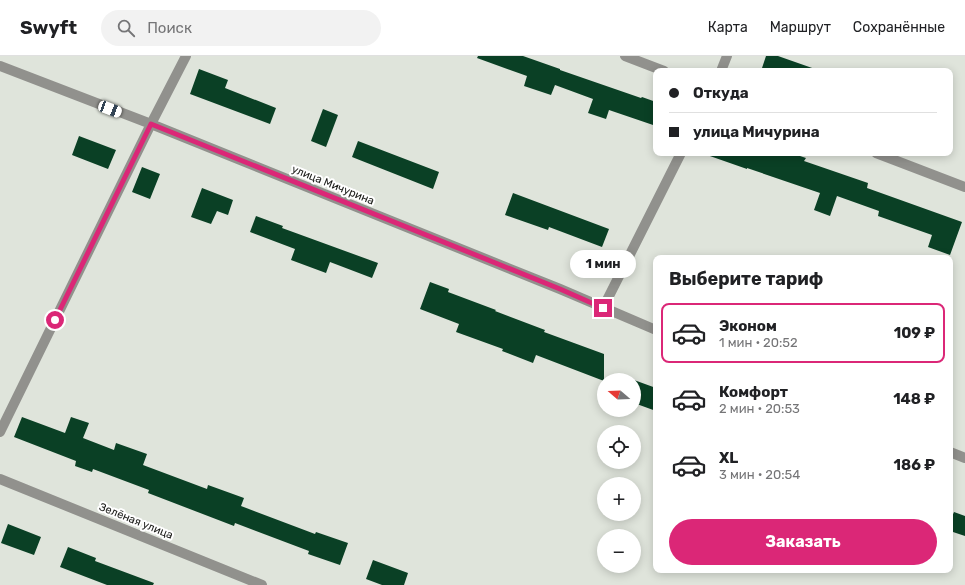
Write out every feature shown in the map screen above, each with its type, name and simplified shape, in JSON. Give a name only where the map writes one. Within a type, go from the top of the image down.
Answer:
[{"type":"street","points":[[0,432],[151,124],[186,56]]},
{"type":"street","points":[[625,56],[656,68]]},
{"type":"street","points":[[721,68],[727,56]]},
{"type":"street","name":"улица Мичурина","points":[[0,66],[151,124],[553,286],[653,329]]},
{"type":"street","points":[[603,308],[679,156]]},
{"type":"street","points":[[884,156],[965,187]]},
{"type":"street","points":[[953,453],[965,458]]},
{"type":"street","name":"Зелёная улица","points":[[0,479],[262,585]]},
{"type":"building","points":[[478,56],[523,56],[653,101],[653,125],[609,110],[606,119],[588,113],[593,99],[555,85],[551,95],[524,86],[527,76],[477,58]]},
{"type":"building","points":[[766,56],[778,56],[812,68],[762,68]]},
{"type":"building","points":[[199,69],[228,80],[225,88],[276,108],[270,124],[190,94]]},
{"type":"building","points":[[323,109],[338,115],[326,147],[311,141]]},
{"type":"building","points":[[79,136],[116,150],[108,169],[72,155]]},
{"type":"building","points":[[358,141],[439,172],[433,189],[352,157]]},
{"type":"building","points":[[710,156],[800,156],[806,158],[804,161],[868,183],[867,188],[962,222],[950,255],[928,247],[932,235],[878,216],[879,211],[837,196],[830,216],[814,210],[820,193]]},
{"type":"building","points":[[142,167],[160,174],[150,199],[132,192]]},
{"type":"building","points":[[202,188],[233,200],[228,215],[217,211],[211,224],[191,217]]},
{"type":"building","points":[[513,193],[609,229],[602,247],[549,227],[548,230],[505,215]]},
{"type":"building","points":[[256,216],[283,226],[282,228],[378,263],[372,278],[330,262],[326,273],[291,260],[295,249],[250,232]]},
{"type":"building","points":[[430,282],[449,289],[448,292],[545,330],[544,332],[604,354],[604,373],[597,373],[597,378],[536,355],[533,363],[502,351],[503,349],[456,332],[459,324],[420,309]]},
{"type":"building","points":[[641,383],[653,387],[653,410],[641,406]]},
{"type":"building","points":[[22,417],[65,433],[71,417],[89,423],[83,438],[114,450],[116,443],[147,454],[143,465],[207,489],[208,485],[244,498],[241,506],[315,534],[316,532],[348,543],[340,565],[308,554],[309,551],[235,523],[234,526],[148,493],[149,490],[93,469],[92,472],[75,466],[76,461],[14,437]]},
{"type":"building","points":[[954,512],[965,516],[965,536],[953,532]]},
{"type":"building","points":[[8,524],[41,537],[34,555],[1,543]]},
{"type":"building","points":[[68,547],[96,558],[95,561],[154,583],[153,585],[107,585],[60,567]]},
{"type":"building","points":[[373,560],[408,573],[404,585],[382,585],[366,579]]},
{"type":"route","points":[[55,320],[151,124],[560,289],[603,308]]}]
